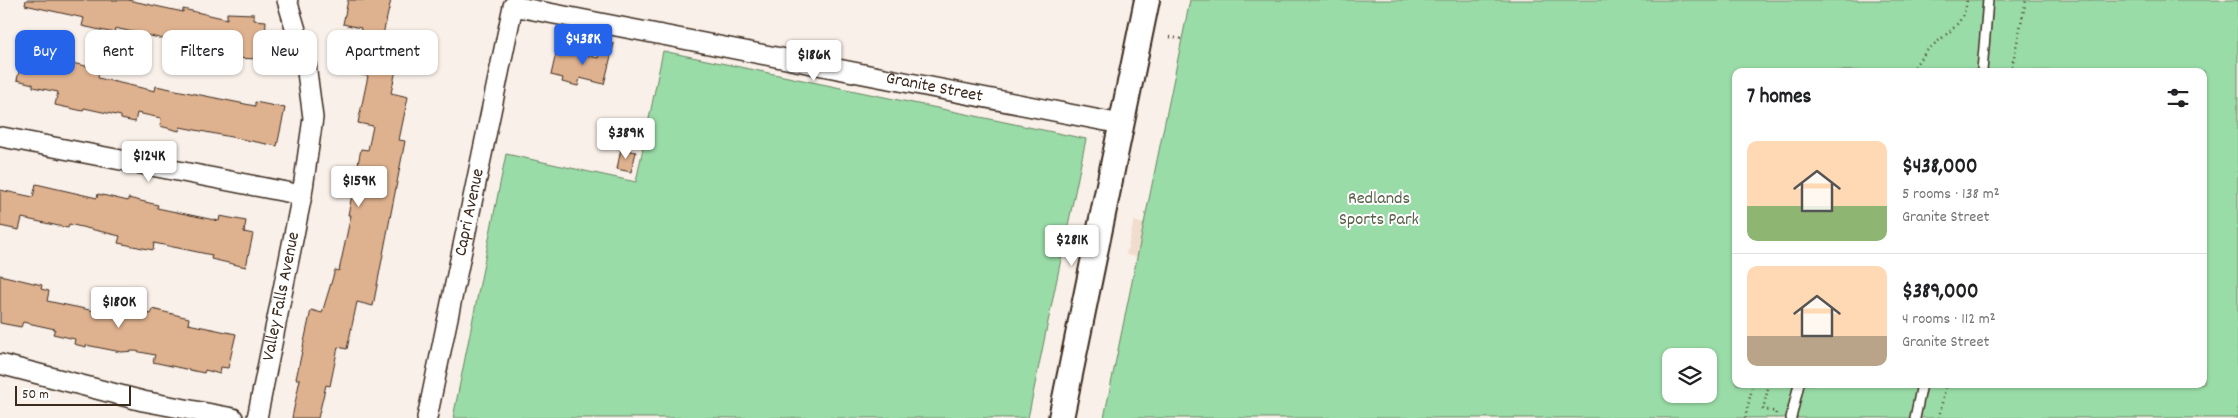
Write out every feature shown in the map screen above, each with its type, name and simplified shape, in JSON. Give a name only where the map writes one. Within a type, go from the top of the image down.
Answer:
[{"type":"street","name":"Valley Falls Avenue","points":[[258,418],[302,196],[313,118],[306,64],[287,0]]},
{"type":"street","points":[[1061,418],[1146,0]]},
{"type":"street","name":"Granite Street","points":[[513,6],[1121,124]]},
{"type":"street","name":"Capri Avenue","points":[[427,418],[513,6]]},
{"type":"street","points":[[2,137],[302,196]]},
{"type":"street","points":[[0,364],[142,401],[233,418]]},
{"type":"lane","points":[[1982,68],[1988,0]]},
{"type":"lane","points":[[1791,418],[1798,388]]},
{"type":"lane","points":[[1915,418],[1921,388]]},
{"type":"path","points":[[1914,68],[1927,50],[1959,24],[1966,8],[1967,0]]},
{"type":"path","points":[[2012,68],[2026,0]]},
{"type":"path","points":[[1170,36],[1182,40]]},
{"type":"path","points":[[1745,418],[1752,388]]},
{"type":"path","points":[[1768,388],[1763,410],[1776,412],[1775,418]]},
{"type":"path","points":[[1939,418],[1945,388]]},
{"type":"shaded area","points":[[1134,221],[1144,224],[1137,257],[1126,255]]},
{"type":"green space","name":"Redlands Sports Park","points":[[1190,0],[2238,0],[2238,418],[1104,418]]},
{"type":"green space","points":[[663,51],[1086,139],[1028,418],[453,418],[506,154],[636,182]]},
{"type":"building","points":[[26,0],[128,0],[183,12],[183,9],[227,19],[227,13],[254,14],[254,20],[266,21],[266,30],[253,30],[253,59],[243,58],[243,30],[162,30],[162,39],[152,36],[152,30],[124,30],[115,28],[115,30],[100,30],[82,26],[84,18],[25,5]]},
{"type":"building","points":[[348,0],[391,0],[384,30],[361,30],[361,28],[343,24]]},
{"type":"building","points":[[602,41],[614,44],[604,84],[580,78],[578,86],[562,82],[563,78],[551,75],[556,53],[572,56],[572,52],[598,58]]},
{"type":"building","points":[[75,64],[85,66],[85,75],[99,75],[98,78],[155,91],[156,86],[255,106],[255,102],[285,108],[277,146],[180,127],[179,131],[160,126],[161,118],[137,113],[135,122],[121,119],[121,116],[84,108],[83,111],[55,105],[58,92],[33,87],[33,84],[17,80],[18,75],[75,75]]},
{"type":"building","points":[[361,75],[395,75],[391,93],[408,97],[399,140],[405,141],[373,306],[357,302],[347,349],[338,347],[330,386],[326,385],[318,418],[292,418],[300,379],[296,379],[311,310],[322,313],[335,270],[339,271],[351,215],[348,215],[361,149],[368,150],[373,126],[358,123],[368,76]]},
{"type":"building","points":[[621,149],[636,152],[631,172],[617,169]]},
{"type":"building","points":[[36,184],[97,198],[98,194],[128,201],[128,198],[158,205],[157,208],[219,221],[220,216],[246,221],[244,232],[253,234],[246,267],[211,259],[212,255],[154,243],[153,250],[118,243],[120,236],[69,224],[68,228],[22,218],[19,230],[0,226],[0,190],[33,197]]},
{"type":"building","points":[[0,275],[42,285],[41,289],[49,291],[47,301],[104,313],[106,304],[151,314],[152,309],[189,318],[188,324],[236,334],[228,368],[221,367],[220,374],[205,370],[204,373],[153,362],[155,355],[135,351],[121,352],[74,344],[75,339],[53,334],[55,329],[23,322],[21,327],[0,323]]}]
